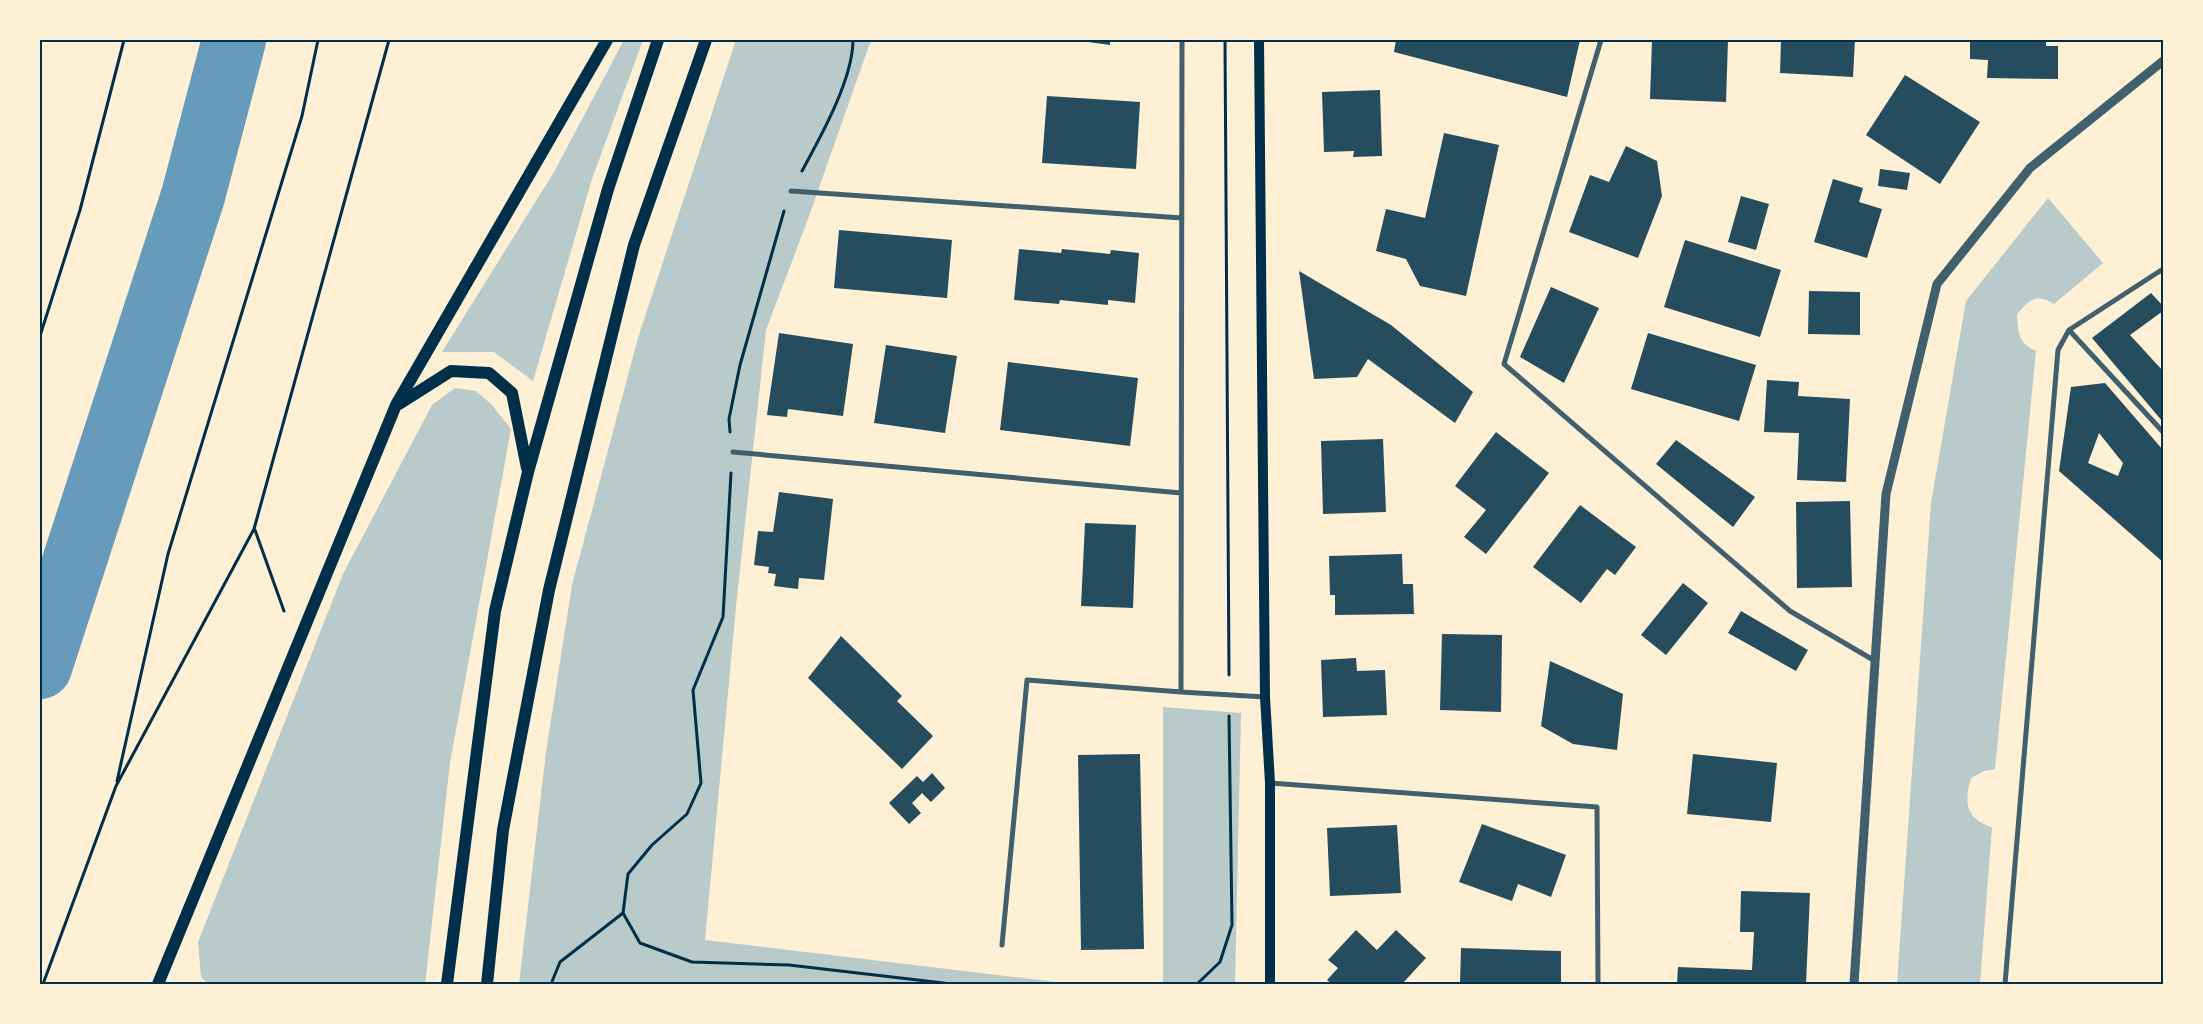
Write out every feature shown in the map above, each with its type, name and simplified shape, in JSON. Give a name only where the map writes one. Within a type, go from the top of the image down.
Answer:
[{"type":"main road","points":[[158,984],[396,405],[607,40]]},
{"type":"main road","points":[[446,984],[495,611],[528,472],[608,189],[658,40]]},
{"type":"main road","points":[[488,984],[503,830],[549,590],[634,245],[706,40]]},
{"type":"main road","points":[[1259,40],[1265,697],[1270,783],[1270,984]]},
{"type":"main road","points":[[396,405],[451,371],[488,372],[512,394],[528,472]]},
{"type":"street","points":[[1181,692],[1182,40]]},
{"type":"street","points":[[1601,40],[1504,364],[1790,611],[1876,662]]},
{"type":"street","points":[[1854,984],[1886,494],[1937,284],[2030,168],[2163,61]]},
{"type":"street","points":[[791,191],[1182,218]]},
{"type":"street","points":[[2005,984],[2058,350],[2069,330],[2163,268]]},
{"type":"street","points":[[2069,330],[2163,432]]},
{"type":"street","points":[[733,452],[1182,493]]},
{"type":"street","points":[[1002,945],[1027,680],[1265,697]]},
{"type":"street","points":[[1270,783],[1597,807],[1598,984]]},
{"type":"path","points":[[40,336],[80,210],[124,40]]},
{"type":"path","points":[[43,984],[116,786],[168,554],[302,116],[318,40]]},
{"type":"path","points":[[116,786],[254,529],[389,40]]},
{"type":"path","points":[[852,40],[853,54],[838,97],[791,191],[778,228],[740,365],[728,418],[733,452],[728,508],[723,617],[694,690],[702,783],[687,814],[652,845],[628,874],[623,913],[640,943],[692,962],[788,966],[952,984]]},
{"type":"path","points":[[1197,984],[1220,962],[1232,925],[1225,40]]},
{"type":"path","points":[[254,529],[296,646]]},
{"type":"path","points":[[551,984],[560,962],[623,913]]},
{"type":"shaded area","points":[[624,40],[643,40],[592,179],[533,381],[494,352],[442,352],[554,172]]},
{"type":"shaded area","points":[[736,40],[871,40],[808,219],[766,330],[736,607],[705,940],[1073,984],[519,984],[546,752],[572,585],[638,338]]},
{"type":"shaded area","points":[[2048,198],[2103,263],[2054,304],[2042,299],[2033,300],[2017,314],[2022,341],[2036,351],[1995,769],[1984,771],[1971,778],[1967,802],[1976,819],[1992,827],[1980,984],[1897,984],[1931,503],[1966,301]]},
{"type":"shaded area","points":[[455,388],[476,391],[491,404],[511,429],[450,763],[425,984],[208,984],[201,977],[198,942],[343,574],[432,405]]},
{"type":"shaded area","points":[[1163,707],[1241,713],[1235,984],[1163,984]]},
{"type":"building","points":[[1074,40],[1110,40],[1110,45]]},
{"type":"building","points":[[1396,40],[1580,40],[1567,97],[1394,52]]},
{"type":"building","points":[[1652,40],[1728,40],[1726,102],[1650,99]]},
{"type":"building","points":[[1781,40],[1855,40],[1853,77],[1780,73]]},
{"type":"building","points":[[1970,40],[2046,40],[2046,46],[2058,46],[2058,79],[1987,78],[1988,60],[1970,59]]},
{"type":"building","points":[[1905,75],[1980,122],[1940,184],[1866,135]]},
{"type":"building","points":[[1380,90],[1382,156],[1353,157],[1354,151],[1324,152],[1322,92]]},
{"type":"building","points":[[1047,96],[1140,102],[1136,169],[1042,163]]},
{"type":"building","points":[[1444,133],[1499,145],[1466,296],[1420,286],[1406,259],[1376,251],[1386,209],[1425,218]]},
{"type":"building","points":[[1626,146],[1657,161],[1662,196],[1638,258],[1569,232],[1590,175],[1609,182]]},
{"type":"building","points":[[1880,169],[1910,173],[1907,190],[1878,186]]},
{"type":"building","points":[[1833,179],[1863,188],[1859,202],[1882,209],[1867,258],[1814,242]]},
{"type":"building","points":[[1741,196],[1769,204],[1756,250],[1728,242]]},
{"type":"building","points":[[839,230],[952,240],[947,298],[834,288]]},
{"type":"building","points":[[1685,240],[1781,270],[1760,337],[1664,307]]},
{"type":"building","points":[[1019,249],[1061,253],[1062,249],[1110,254],[1111,250],[1139,253],[1135,303],[1108,300],[1108,305],[1060,300],[1059,304],[1014,300]]},
{"type":"building","points":[[1299,271],[1391,325],[1473,392],[1455,423],[1368,359],[1357,377],[1314,379]]},
{"type":"building","points":[[1551,287],[1599,308],[1564,383],[1520,357]]},
{"type":"building","points":[[1809,291],[1860,292],[1860,335],[1808,334]]},
{"type":"building","points":[[2151,293],[2163,306],[2163,311],[2130,335],[2163,371],[2163,422],[2092,338]]},
{"type":"building","points":[[779,333],[853,344],[843,416],[788,409],[787,417],[767,415]]},
{"type":"building","points":[[1648,333],[1756,365],[1739,421],[1631,389]]},
{"type":"building","points":[[886,345],[957,356],[945,433],[874,423]]},
{"type":"building","points":[[1008,362],[1138,378],[1130,446],[1000,430]]},
{"type":"building","points":[[1767,380],[1799,382],[1798,396],[1850,399],[1846,482],[1797,480],[1799,433],[1764,432]]},
{"type":"building","points":[[2105,383],[2163,450],[2163,562],[2059,471],[2071,387]],"holes":[[[2099,433],[2123,463],[2118,476],[2088,463]]]},
{"type":"building","points":[[1496,432],[1549,473],[1486,554],[1464,537],[1486,510],[1455,486]]},
{"type":"building","points":[[1383,439],[1386,512],[1323,514],[1321,441]]},
{"type":"building","points":[[1676,440],[1755,497],[1733,527],[1656,464]]},
{"type":"building","points":[[779,492],[833,499],[824,580],[799,578],[798,589],[774,586],[776,574],[768,573],[769,567],[754,565],[758,531],[773,532]]},
{"type":"building","points":[[1850,501],[1852,587],[1797,588],[1796,502]]},
{"type":"building","points":[[1580,505],[1636,547],[1615,575],[1607,569],[1581,603],[1533,567]]},
{"type":"building","points":[[1085,523],[1136,525],[1133,608],[1081,606]]},
{"type":"building","points":[[1402,554],[1403,584],[1413,584],[1414,614],[1335,615],[1335,595],[1330,595],[1329,556]]},
{"type":"building","points":[[1683,583],[1708,603],[1666,655],[1641,635]]},
{"type":"building","points":[[1741,611],[1808,650],[1796,671],[1728,633]]},
{"type":"building","points":[[1442,634],[1502,635],[1501,712],[1440,710]]},
{"type":"building","points":[[841,636],[902,696],[897,701],[933,736],[902,769],[808,678]]},
{"type":"building","points":[[1356,658],[1357,671],[1385,670],[1387,715],[1323,717],[1321,660]]},
{"type":"building","points":[[1550,661],[1623,694],[1617,750],[1573,744],[1541,726]]},
{"type":"building","points":[[1140,754],[1144,949],[1081,950],[1078,755]]},
{"type":"building","points":[[1693,754],[1777,763],[1771,822],[1687,814]]},
{"type":"building","points":[[932,773],[945,788],[931,802],[922,793],[912,803],[921,813],[909,824],[889,803],[917,776],[923,782]]},
{"type":"building","points":[[1482,824],[1566,855],[1551,897],[1518,884],[1512,901],[1459,882]]},
{"type":"building","points":[[1397,825],[1401,893],[1330,896],[1327,828]]},
{"type":"building","points":[[1741,891],[1810,893],[1806,984],[1677,984],[1678,967],[1752,970],[1754,932],[1740,932]]},
{"type":"building","points":[[1356,930],[1377,950],[1396,930],[1426,958],[1402,984],[1332,984],[1327,980],[1338,968],[1328,960]]},
{"type":"building","points":[[1461,948],[1561,951],[1561,984],[1460,984]]},
{"type":"waterway","points":[[40,667],[193,196],[234,40]]}]
